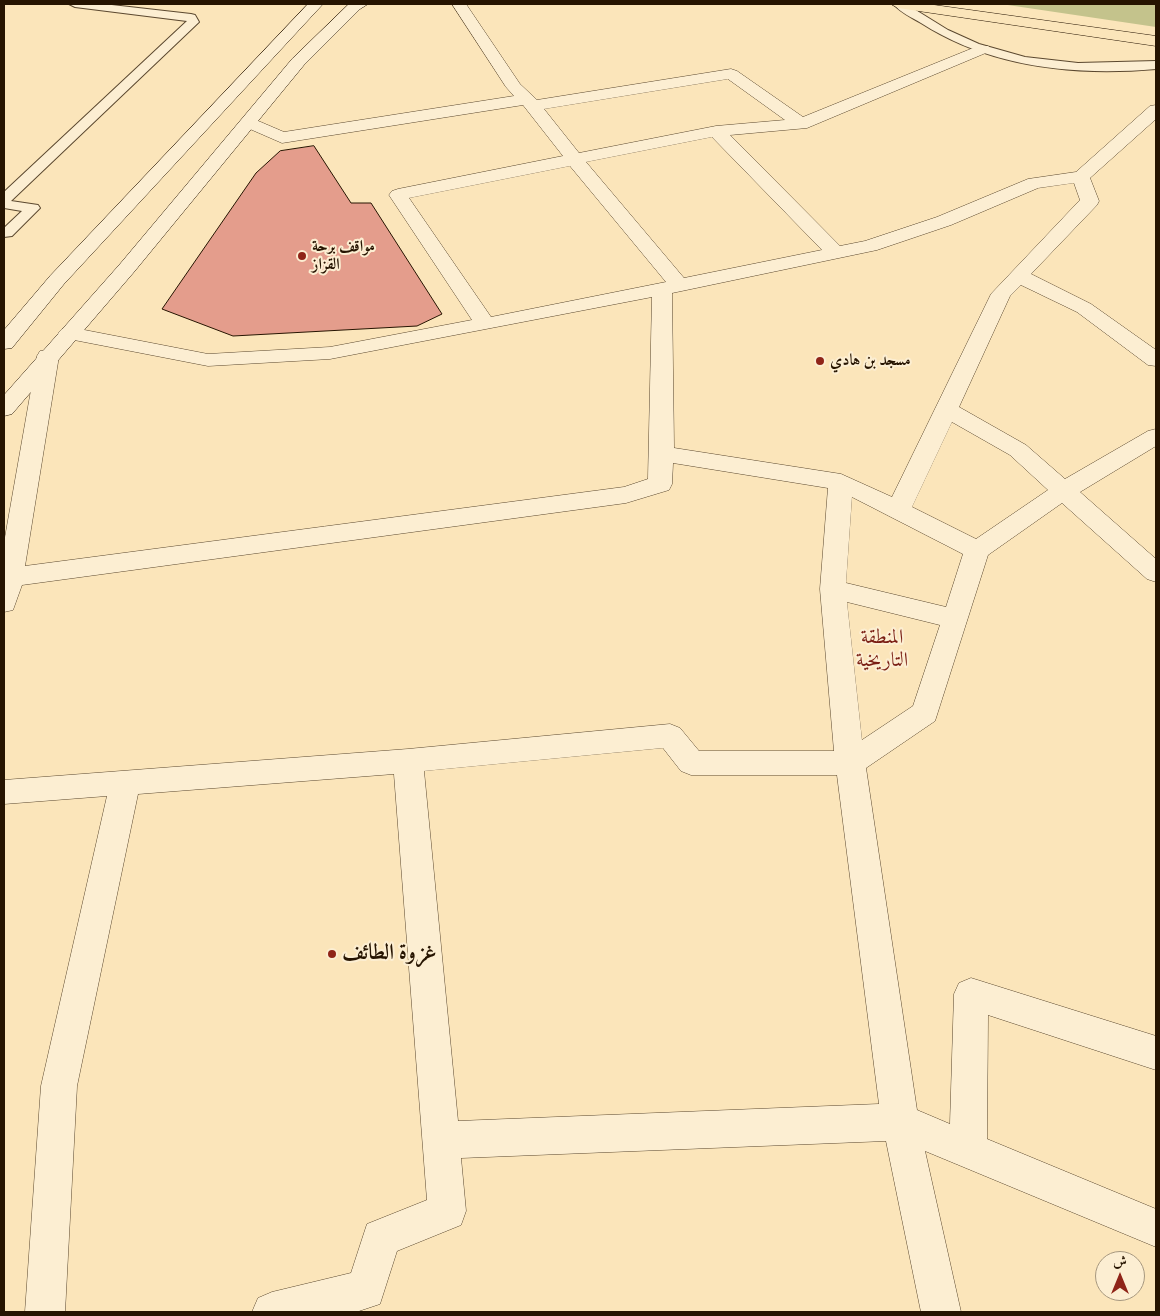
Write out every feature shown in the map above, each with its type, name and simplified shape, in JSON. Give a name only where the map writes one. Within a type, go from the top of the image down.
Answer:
[{"type":"highway","points":[[899,4],[1156,41]]},
{"type":"street","points":[[4,343],[56,280],[316,4]]},
{"type":"street","points":[[4,409],[48,356],[127,268],[298,62],[355,6],[361,4]]},
{"type":"street","points":[[10,578],[626,495],[660,484],[670,287],[530,102],[514,87],[459,4]]},
{"type":"street","points":[[485,324],[398,195],[716,131],[801,124],[984,49]]},
{"type":"street","points":[[249,122],[282,138],[730,74],[801,124]]},
{"type":"street","points":[[69,333],[208,360],[330,353],[485,324],[836,253],[870,246],[944,221],[1034,183],[1081,177],[1156,110]]},
{"type":"street","points":[[716,131],[836,253]]},
{"type":"street","points":[[898,510],[1001,294],[1090,201],[1081,177]]},
{"type":"street","points":[[1019,276],[1084,308],[1156,360]]},
{"type":"street","points":[[4,603],[10,578],[48,356]]},
{"type":"street","points":[[946,409],[1018,450],[1156,573]]},
{"type":"street","points":[[4,792],[408,761],[670,736],[691,763],[850,763],[925,713],[977,550],[1063,491],[1156,436]]},
{"type":"street","points":[[662,454],[841,482],[977,550]]},
{"type":"street","points":[[841,482],[834,589],[850,763],[900,1122],[940,1312]]},
{"type":"street","points":[[834,589],[955,619]]},
{"type":"street","points":[[272,1312],[366,1290],[381,1238],[447,1211],[408,761]]},
{"type":"street","points":[[45,1312],[59,1086],[125,782]]},
{"type":"street","points":[[968,1149],[971,994],[1156,1054]]},
{"type":"street","points":[[441,1140],[900,1122],[1156,1228]]},
{"type":"lane","points":[[4,199],[193,22],[191,17],[75,4]]},
{"type":"lane","points":[[899,4],[951,36],[984,49],[1020,58],[1106,67],[1156,65]]},
{"type":"lane","points":[[4,204],[33,208],[7,233],[4,233]]},
{"type":"shaded area","points":[[1001,4],[1156,4],[1156,27]]},
{"type":"building","name":"مواقف برحة القزاز","points":[[314,146],[351,203],[371,203],[442,314],[417,326],[233,336],[162,309],[256,173],[280,151]]},
{"type":"place","name":"مواقف برحة القزاز","points":[[302,256]]},
{"type":"place","name":"مسجد بن هادي","points":[[820,361]]},
{"type":"place","name":"غزوة الطائف","points":[[332,954]]},
{"type":"district","name":"المنطقة التاريخية","points":[[882,650]]}]
